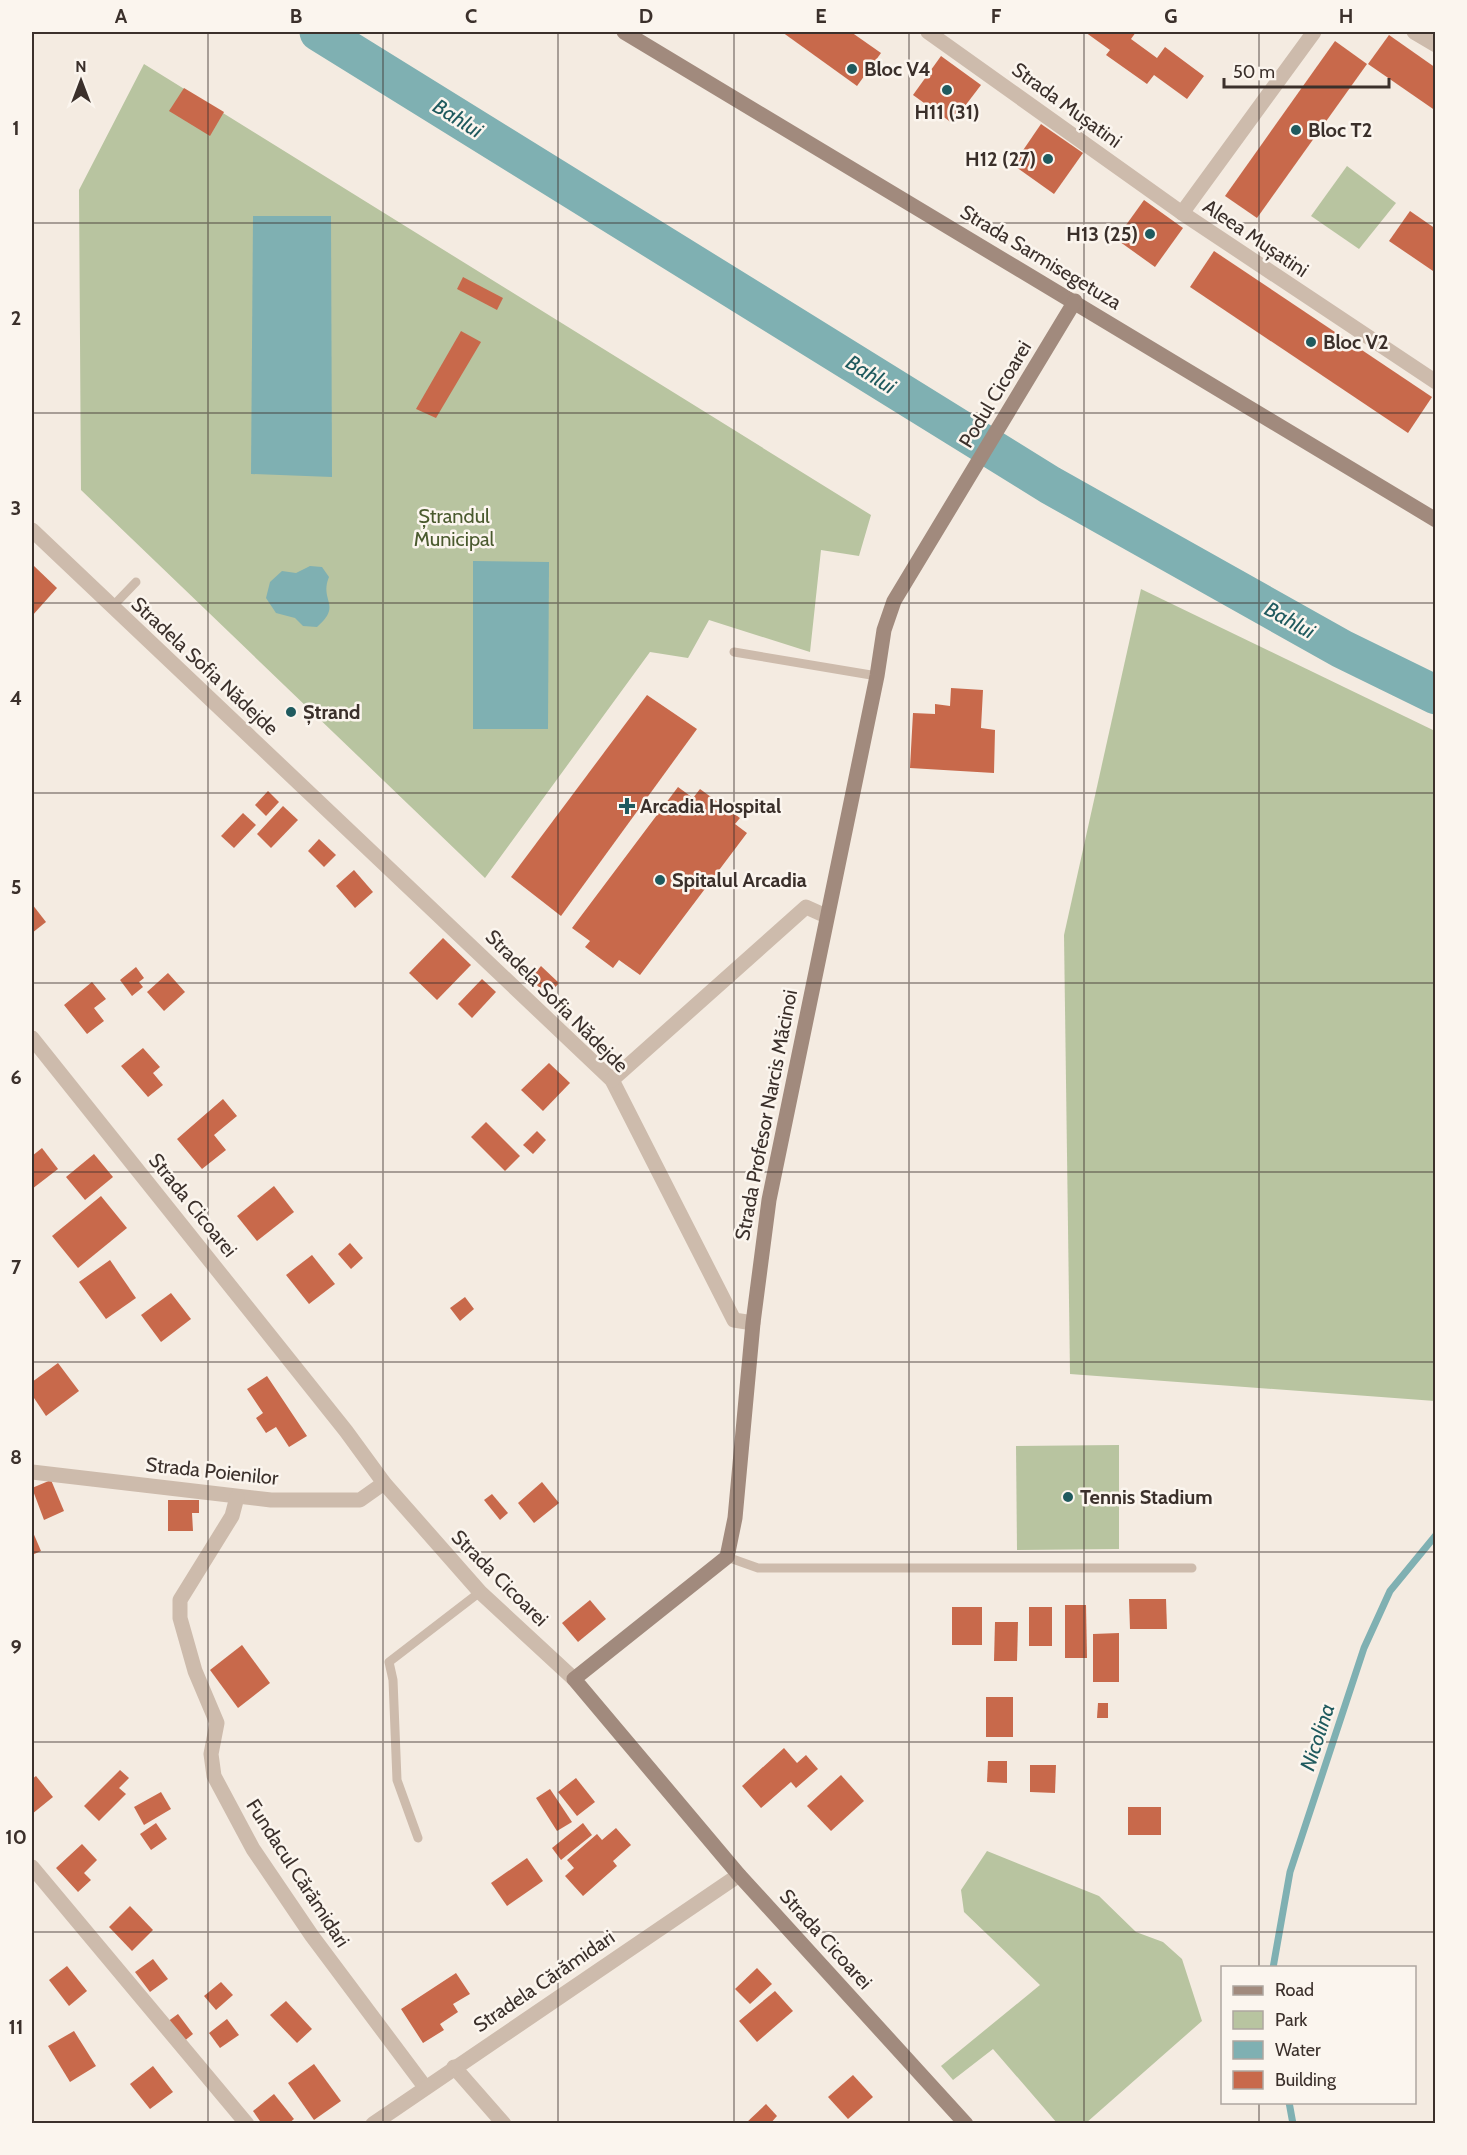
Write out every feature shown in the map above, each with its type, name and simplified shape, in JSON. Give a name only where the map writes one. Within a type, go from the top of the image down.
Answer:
[{"type":"street","name":"Strada Sarmisegetuza","points":[[624,32],[1436,520]]},
{"type":"street","name":"Strada Mușatini","points":[[928,32],[1182,213]]},
{"type":"street","name":"Aleea Mușatini","points":[[1314,32],[1182,213],[1436,382]]},
{"type":"street","points":[[1414,32],[1436,45]]},
{"type":"street","name":"Podul Cicoarei","points":[[950,508],[1075,301]]},
{"type":"street","name":"Strada Profesor Narcis Măcinoi","points":[[753,1323],[769,1200],[877,676],[884,630],[894,601],[950,508]]},
{"type":"street","name":"Stradela Sofia Nădejde","points":[[32,530],[612,1080],[734,1320],[753,1323]]},
{"type":"street","points":[[612,1080],[806,907],[826,916]]},
{"type":"street","name":"Strada Cicoarei","points":[[32,1038],[331,1412],[384,1483],[480,1592],[574,1679],[739,1875],[966,2124]]},
{"type":"street","points":[[574,1679],[727,1557],[735,1518],[753,1323]]},
{"type":"street","name":"Strada Poienilor","points":[[32,1472],[272,1500],[360,1500],[384,1483]]},
{"type":"street","name":"Fundacul Cărămidari","points":[[237,1497],[232,1516],[180,1600],[180,1618],[195,1671],[217,1722],[211,1754],[214,1776],[266,1868],[312,1936],[425,2087]]},
{"type":"street","points":[[32,1867],[247,2124]]},
{"type":"street","name":"Stradela Cărămidari","points":[[374,2124],[454,2067],[739,1875]]},
{"type":"street","points":[[454,2067],[504,2124]]},
{"type":"lane","points":[[112,606],[136,582]]},
{"type":"lane","points":[[734,652],[877,676]]},
{"type":"lane","points":[[727,1557],[758,1568],[1192,1568]]},
{"type":"lane","points":[[418,1838],[397,1780],[393,1692],[389,1662],[480,1592]]},
{"type":"green space","name":"Ștrandul Municipal","points":[[144,64],[871,515],[859,556],[821,550],[810,652],[709,620],[688,658],[650,652],[485,878],[81,490],[79,190]]},
{"type":"green space","points":[[1347,166],[1396,203],[1359,249],[1311,216]]},
{"type":"green space","points":[[1141,589],[1435,731],[1435,1401],[1070,1374],[1064,935]]},
{"type":"green space","name":"Tennis Stadium","points":[[1119,1445],[1119,1549],[1017,1550],[1016,1446]]},
{"type":"green space","points":[[987,1851],[1099,1896],[1136,1932],[1163,1942],[1182,1959],[1202,2021],[1086,2123],[1057,2123],[993,2049],[953,2080],[941,2066],[1040,1985],[964,1912],[961,1890]]},
{"type":"water","points":[[253,216],[331,216],[332,477],[251,474]]},
{"type":"water","points":[[473,561],[549,562],[548,729],[473,729]]},
{"type":"water","points":[[310,566],[322,567],[329,577],[327,592],[330,608],[325,620],[317,627],[303,626],[295,618],[276,613],[266,598],[270,582],[282,571],[296,573]]},
{"type":"building","name":"Bloc V4","points":[[782,32],[851,32],[881,53],[857,86]]},
{"type":"building","points":[[1085,32],[1136,32],[1131,39],[1157,58],[1165,47],[1204,76],[1187,99],[1154,75],[1147,84],[1106,55],[1110,50]]},
{"type":"building","points":[[1389,35],[1436,68],[1436,111],[1368,64]]},
{"type":"building","name":"Bloc T2","points":[[1335,41],[1367,64],[1257,218],[1225,196]]},
{"type":"building","name":"H11 (31)","points":[[941,56],[981,85],[952,123],[913,95]]},
{"type":"building","points":[[184,88],[224,112],[210,136],[169,111]]},
{"type":"building","name":"H12 (27)","points":[[1041,124],[1083,153],[1054,194],[1013,165]]},
{"type":"building","name":"H13 (25)","points":[[1144,200],[1183,228],[1155,267],[1116,239]]},
{"type":"building","points":[[1410,211],[1436,229],[1436,273],[1389,241]]},
{"type":"building","name":"Bloc V2","points":[[1214,251],[1432,397],[1408,433],[1190,287]]},
{"type":"building","points":[[463,277],[503,298],[497,310],[457,289]]},
{"type":"building","points":[[461,331],[481,342],[436,418],[416,409]]},
{"type":"building","points":[[34,566],[57,588],[32,616],[32,569]]},
{"type":"building","points":[[951,688],[983,690],[981,728],[995,730],[994,773],[910,768],[913,713],[935,714],[935,704],[950,706]]},
{"type":"building","points":[[647,695],[697,729],[561,916],[511,877]]},
{"type":"building","name":"Spitalul Arcadia","points":[[678,787],[693,798],[700,789],[740,818],[735,824],[747,833],[640,975],[619,960],[613,968],[585,947],[590,941],[572,928]]},
{"type":"building","points":[[268,791],[279,802],[266,816],[255,805]]},
{"type":"building","points":[[283,806],[298,820],[271,848],[257,834]]},
{"type":"building","points":[[243,813],[256,825],[234,848],[221,836]]},
{"type":"building","points":[[319,839],[336,855],[324,867],[308,851]]},
{"type":"building","points":[[354,870],[373,892],[355,908],[336,886]]},
{"type":"building","points":[[32,904],[46,922],[32,933]]},
{"type":"building","points":[[443,938],[471,965],[437,1000],[409,973]]},
{"type":"building","points":[[541,966],[559,983],[548,995],[530,979]]},
{"type":"building","points":[[136,967],[144,978],[139,982],[143,987],[132,996],[120,980]]},
{"type":"building","points":[[168,973],[185,992],[164,1011],[147,992]]},
{"type":"building","points":[[482,979],[496,992],[472,1018],[458,1004]]},
{"type":"building","points":[[92,982],[106,999],[94,1008],[104,1021],[87,1034],[64,1005]]},
{"type":"building","points":[[143,1048],[160,1067],[153,1073],[163,1085],[148,1097],[121,1066]]},
{"type":"building","points":[[549,1063],[570,1083],[543,1111],[521,1090]]},
{"type":"building","points":[[223,1099],[237,1116],[214,1135],[226,1150],[202,1169],[177,1139]]},
{"type":"building","points":[[486,1122],[520,1156],[505,1171],[471,1137]]},
{"type":"building","points":[[537,1131],[546,1140],[533,1154],[523,1145]]},
{"type":"building","points":[[42,1148],[58,1169],[32,1189],[32,1156]]},
{"type":"building","points":[[94,1154],[113,1177],[85,1200],[66,1177]]},
{"type":"building","points":[[274,1186],[294,1212],[257,1241],[237,1216]]},
{"type":"building","points":[[101,1196],[127,1228],[78,1268],[52,1236]]},
{"type":"building","points":[[350,1243],[363,1258],[351,1269],[338,1254]]},
{"type":"building","points":[[312,1255],[335,1284],[309,1304],[286,1275]]},
{"type":"building","points":[[110,1260],[136,1298],[106,1319],[79,1282]]},
{"type":"building","points":[[171,1293],[191,1319],[161,1342],[141,1315]]},
{"type":"building","points":[[465,1297],[474,1309],[460,1321],[450,1308]]},
{"type":"building","points":[[58,1363],[79,1391],[46,1416],[32,1395],[32,1382]]},
{"type":"building","points":[[267,1376],[307,1436],[289,1447],[276,1427],[266,1433],[256,1418],[263,1413],[247,1389]]},
{"type":"building","points":[[51,1480],[64,1511],[44,1520],[32,1488]]},
{"type":"building","points":[[542,1482],[559,1503],[534,1523],[518,1503]]},
{"type":"building","points":[[492,1494],[508,1513],[500,1520],[484,1500]]},
{"type":"building","points":[[168,1500],[199,1500],[199,1513],[192,1513],[193,1531],[168,1531]]},
{"type":"building","points":[[32,1530],[41,1551],[32,1555]]},
{"type":"building","points":[[1129,1599],[1166,1599],[1167,1629],[1130,1629]]},
{"type":"building","points":[[590,1600],[606,1619],[578,1642],[562,1623]]},
{"type":"building","points":[[1065,1605],[1086,1605],[1087,1658],[1065,1658]]},
{"type":"building","points":[[952,1607],[982,1607],[982,1645],[952,1645]]},
{"type":"building","points":[[1029,1607],[1052,1607],[1052,1646],[1029,1646]]},
{"type":"building","points":[[995,1622],[1018,1622],[1017,1661],[994,1661]]},
{"type":"building","points":[[1119,1633],[1119,1682],[1093,1682],[1093,1634]]},
{"type":"building","points":[[242,1645],[270,1683],[238,1708],[210,1670]]},
{"type":"building","points":[[986,1697],[1013,1697],[1013,1737],[986,1737]]},
{"type":"building","points":[[1098,1703],[1108,1703],[1108,1718],[1097,1718]]},
{"type":"building","points":[[784,1748],[797,1763],[806,1755],[818,1769],[796,1788],[791,1782],[761,1808],[742,1786]]},
{"type":"building","points":[[988,1761],[1007,1761],[1007,1783],[987,1782]]},
{"type":"building","points":[[1030,1765],[1056,1765],[1055,1793],[1030,1792]]},
{"type":"building","points":[[120,1770],[129,1778],[119,1788],[126,1794],[99,1821],[84,1806]]},
{"type":"building","points":[[841,1775],[864,1801],[831,1831],[807,1806]]},
{"type":"building","points":[[36,1776],[53,1797],[32,1814],[32,1779]]},
{"type":"building","points":[[576,1778],[595,1802],[577,1816],[558,1792]]},
{"type":"building","points":[[550,1789],[572,1822],[557,1831],[536,1798]]},
{"type":"building","points":[[161,1792],[171,1809],[144,1825],[134,1807]]},
{"type":"building","points":[[1128,1807],[1161,1807],[1161,1835],[1128,1835]]},
{"type":"building","points":[[156,1823],[167,1839],[151,1850],[140,1834]]},
{"type":"building","points":[[583,1823],[592,1835],[561,1860],[552,1848]]},
{"type":"building","points":[[616,1828],[631,1845],[613,1861],[617,1866],[583,1896],[565,1876],[574,1868],[567,1860],[597,1834],[602,1840]]},
{"type":"building","points":[[82,1844],[97,1860],[84,1873],[91,1880],[78,1892],[56,1868]]},
{"type":"building","points":[[527,1858],[543,1881],[507,1906],[491,1883]]},
{"type":"building","points":[[130,1906],[153,1930],[132,1951],[109,1927]]},
{"type":"building","points":[[153,1959],[168,1979],[150,1992],[135,1972]]},
{"type":"building","points":[[67,1966],[87,1991],[69,2006],[49,1980]]},
{"type":"building","points":[[757,1968],[772,1984],[750,2004],[735,1989]]},
{"type":"building","points":[[456,1973],[470,1994],[453,2004],[458,2012],[440,2024],[444,2030],[423,2043],[401,2009]]},
{"type":"building","points":[[221,1982],[233,1995],[216,2010],[204,1996]]},
{"type":"building","points":[[775,1991],[793,2011],[757,2042],[739,2021]]},
{"type":"building","points":[[286,2001],[312,2029],[297,2043],[270,2015]]},
{"type":"building","points":[[178,2014],[193,2034],[183,2042],[167,2022]]},
{"type":"building","points":[[227,2019],[239,2035],[220,2048],[209,2033]]},
{"type":"building","points":[[74,2031],[96,2066],[70,2082],[48,2046]]},
{"type":"building","points":[[314,2064],[341,2101],[314,2120],[288,2083]]},
{"type":"building","points":[[153,2066],[173,2092],[150,2109],[130,2084]]},
{"type":"building","points":[[853,2075],[873,2097],[848,2119],[828,2097]]},
{"type":"building","points":[[274,2094],[294,2119],[288,2124],[262,2124],[253,2111]]},
{"type":"building","points":[[766,2104],[777,2116],[770,2124],[745,2124]]},
{"type":"waterway","name":"Bahlui","points":[[319,32],[1050,485],[1342,649],[1436,695]]},
{"type":"waterway","name":"Nicolina","points":[[1273,1966],[1290,1872],[1364,1648],[1390,1591],[1436,1535]]},
{"type":"waterway","name":"Nicolina","points":[[1289,2104],[1293,2124]]},
{"type":"place","name":"Bloc V4","points":[[852,69]]},
{"type":"place","name":"H11 (31)","points":[[947,90]]},
{"type":"place","name":"Bloc T2","points":[[1296,130]]},
{"type":"place","name":"H12 (27)","points":[[1048,159]]},
{"type":"place","name":"H13 (25)","points":[[1150,234]]},
{"type":"place","name":"Bloc V2","points":[[1311,342]]},
{"type":"place","name":"Ștrand","points":[[291,712]]},
{"type":"place","name":"Arcadia Hospital","points":[[627,806]]},
{"type":"place","name":"Spitalul Arcadia","points":[[660,880]]},
{"type":"place","name":"Tennis Stadium","points":[[1068,1497]]}]
